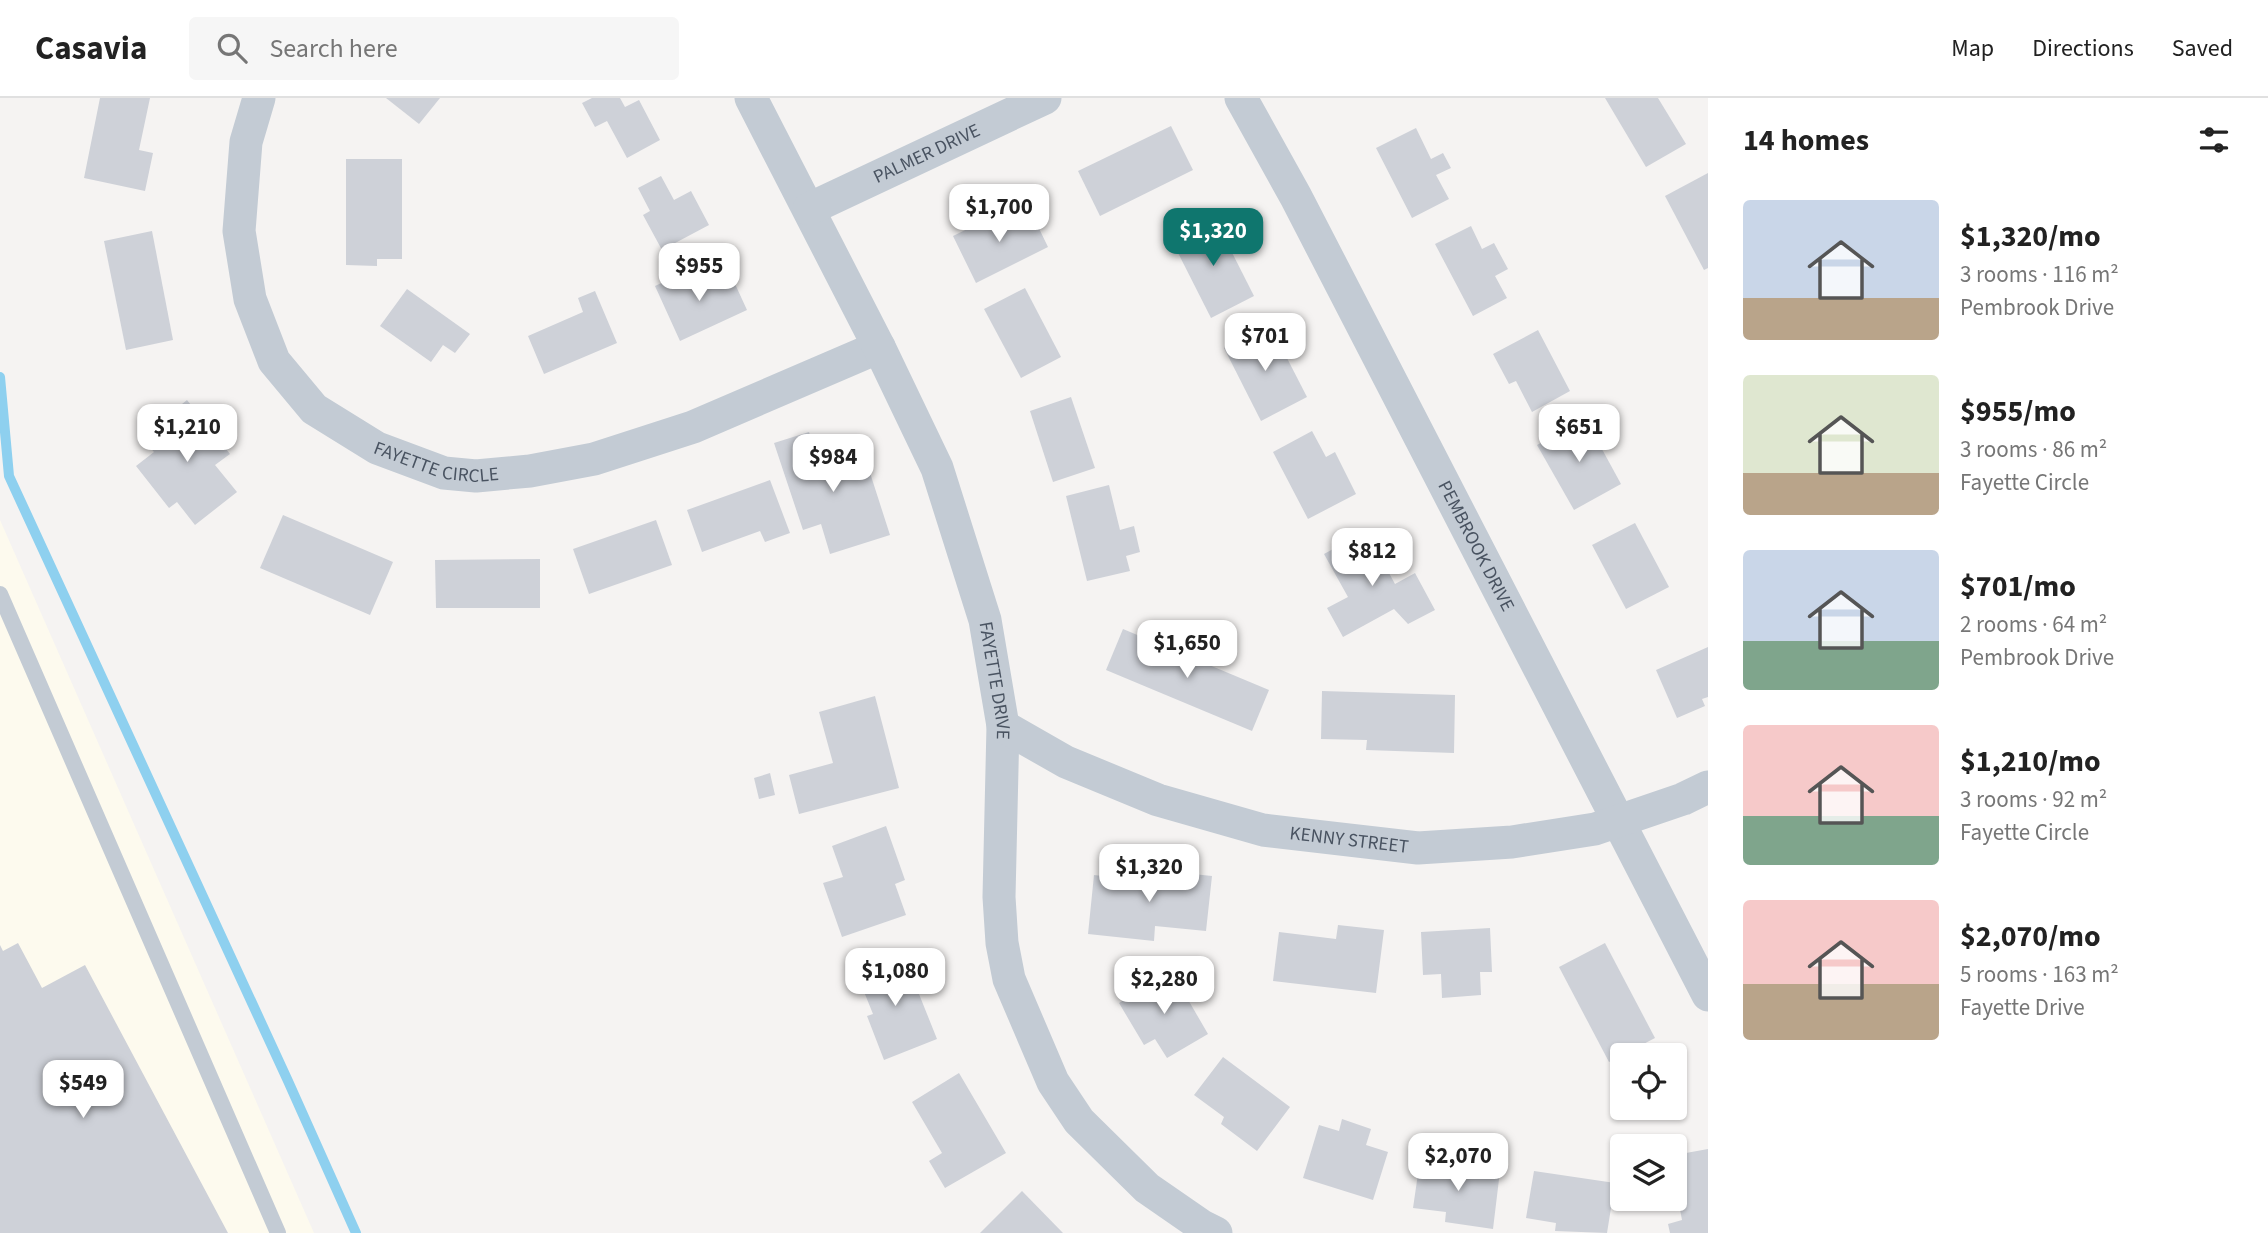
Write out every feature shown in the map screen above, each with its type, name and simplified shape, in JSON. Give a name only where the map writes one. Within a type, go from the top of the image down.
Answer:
[{"type":"street","name":"FAYETTE CIRCLE","points":[[259,98],[246,142],[239,231],[250,299],[274,360],[314,409],[377,448],[444,473],[476,476],[530,471],[594,459],[693,427],[879,347]]},
{"type":"street","name":"FAYETTE DRIVE","points":[[751,98],[810,209],[937,468],[985,620],[1003,726],[999,897],[1002,943],[1009,979],[1053,1082],[1079,1121],[1147,1188],[1216,1233]]},
{"type":"street","name":"PALMER DRIVE","points":[[810,209],[1045,98]]},
{"type":"street","name":"PEMBROOK DRIVE","points":[[1241,98],[1296,197],[1708,995]]},
{"type":"street","name":"KENNY STREET","points":[[1003,726],[1066,762],[1158,800],[1263,830],[1418,848],[1512,842],[1595,829],[1683,799],[1708,787]]},
{"type":"lane","points":[[0,594],[278,1233]]},
{"type":"shaded area","points":[[0,520],[314,1233],[0,1233]]},
{"type":"building","points":[[100,98],[150,98],[139,150],[153,153],[145,191],[84,178]]},
{"type":"building","points":[[386,98],[440,98],[419,124]]},
{"type":"building","points":[[592,98],[620,98],[625,107],[639,100],[660,140],[627,158],[607,121],[595,127],[582,103]]},
{"type":"building","points":[[1605,98],[1658,98],[1686,144],[1646,167]]},
{"type":"building","points":[[1171,126],[1193,170],[1100,216],[1078,171]]},
{"type":"building","points":[[1416,128],[1431,159],[1443,153],[1451,168],[1436,175],[1449,199],[1412,218],[1376,148]]},
{"type":"building","points":[[346,159],[402,159],[402,259],[377,259],[377,266],[346,265]]},
{"type":"building","points":[[1708,173],[1708,268],[1704,270],[1665,196]]},
{"type":"building","points":[[661,176],[674,200],[691,191],[709,225],[662,250],[643,215],[650,211],[638,188]]},
{"type":"building","points":[[1006,210],[1012,222],[1031,212],[1048,247],[976,283],[953,236]]},
{"type":"building","points":[[1215,219],[1254,296],[1211,318],[1172,241]]},
{"type":"building","points":[[1471,226],[1482,249],[1494,243],[1508,269],[1495,276],[1507,298],[1473,316],[1435,244]]},
{"type":"building","points":[[152,231],[173,340],[126,350],[104,241]]},
{"type":"building","points":[[691,269],[699,287],[730,273],[747,310],[680,341],[655,286]]},
{"type":"building","points":[[1025,288],[1061,357],[1021,378],[984,309]]},
{"type":"building","points":[[407,289],[470,334],[455,353],[443,345],[431,362],[380,326]]},
{"type":"building","points":[[595,291],[617,343],[544,374],[528,336],[583,312],[578,298]]},
{"type":"building","points":[[1270,325],[1307,397],[1261,421],[1224,348]]},
{"type":"building","points":[[1538,330],[1570,391],[1532,412],[1516,381],[1509,384],[1493,354]]},
{"type":"building","points":[[1071,397],[1095,468],[1053,482],[1030,411]]},
{"type":"building","points":[[187,400],[230,454],[215,465],[237,492],[195,525],[177,502],[169,508],[136,466],[154,452],[141,437]]},
{"type":"building","points":[[1585,418],[1621,484],[1574,510],[1537,445]]},
{"type":"building","points":[[1312,431],[1326,457],[1335,452],[1356,494],[1308,519],[1273,452]]},
{"type":"building","points":[[809,432],[820,465],[863,451],[890,535],[830,554],[821,524],[803,530],[774,443]]},
{"type":"building","points":[[770,480],[790,533],[765,542],[760,531],[702,552],[687,510]]},
{"type":"building","points":[[1109,485],[1120,530],[1134,526],[1140,552],[1126,556],[1130,571],[1087,581],[1066,496]]},
{"type":"building","points":[[283,515],[393,562],[370,615],[260,568]]},
{"type":"building","points":[[656,520],[672,565],[589,594],[573,549]]},
{"type":"building","points":[[1635,523],[1669,587],[1626,609],[1592,545]]},
{"type":"building","points":[[1366,531],[1395,584],[1415,573],[1435,610],[1408,624],[1394,609],[1343,637],[1327,608],[1348,597],[1324,554]]},
{"type":"building","points":[[540,559],[540,608],[436,608],[435,560]]},
{"type":"building","points":[[1123,629],[1269,690],[1252,731],[1106,670]]},
{"type":"building","points":[[1708,647],[1708,697],[1702,699],[1705,706],[1677,718],[1656,670]]},
{"type":"building","points":[[1322,691],[1455,695],[1454,753],[1366,750],[1367,740],[1321,739]]},
{"type":"building","points":[[875,696],[899,788],[799,814],[789,775],[833,763],[819,712]]},
{"type":"building","points":[[770,773],[775,795],[759,799],[754,778]]},
{"type":"building","points":[[886,826],[905,880],[895,884],[906,915],[842,937],[823,883],[843,877],[832,846]]},
{"type":"building","points":[[1146,869],[1212,876],[1206,931],[1155,926],[1154,941],[1088,934],[1094,875],[1145,881]]},
{"type":"building","points":[[1338,925],[1384,930],[1376,993],[1273,981],[1279,932],[1336,939]]},
{"type":"building","points":[[1490,928],[1492,972],[1480,972],[1481,995],[1442,998],[1441,974],[1423,975],[1421,932]]},
{"type":"building","points":[[18,943],[42,988],[85,965],[228,1233],[0,1233],[0,945],[3,951]]},
{"type":"building","points":[[1605,943],[1655,1038],[1645,1043],[1610,1043],[1609,1062],[1559,967]]},
{"type":"building","points":[[903,954],[937,1039],[884,1060],[867,1016],[873,1014],[856,972]]},
{"type":"building","points":[[1172,972],[1208,1034],[1167,1058],[1155,1039],[1144,1045],[1119,1003]]},
{"type":"building","points":[[1223,1057],[1290,1107],[1257,1151],[1221,1124],[1224,1117],[1194,1095]]},
{"type":"building","points":[[959,1073],[1006,1153],[945,1188],[929,1161],[942,1153],[912,1102]]},
{"type":"building","points":[[1342,1119],[1371,1129],[1366,1145],[1388,1152],[1373,1200],[1303,1178],[1319,1125],[1339,1131]]},
{"type":"building","points":[[1708,1149],[1708,1233],[1670,1233],[1668,1224],[1682,1220],[1680,1211],[1687,1211],[1687,1153]]},
{"type":"building","points":[[1420,1160],[1500,1171],[1493,1229],[1445,1222],[1446,1212],[1413,1208]]},
{"type":"building","points":[[1534,1171],[1610,1182],[1611,1211],[1607,1233],[1555,1231],[1556,1223],[1526,1218]]},
{"type":"building","points":[[1022,1191],[1063,1233],[980,1233]]},
{"type":"waterway","points":[[0,377],[9,476],[356,1233]]}]
